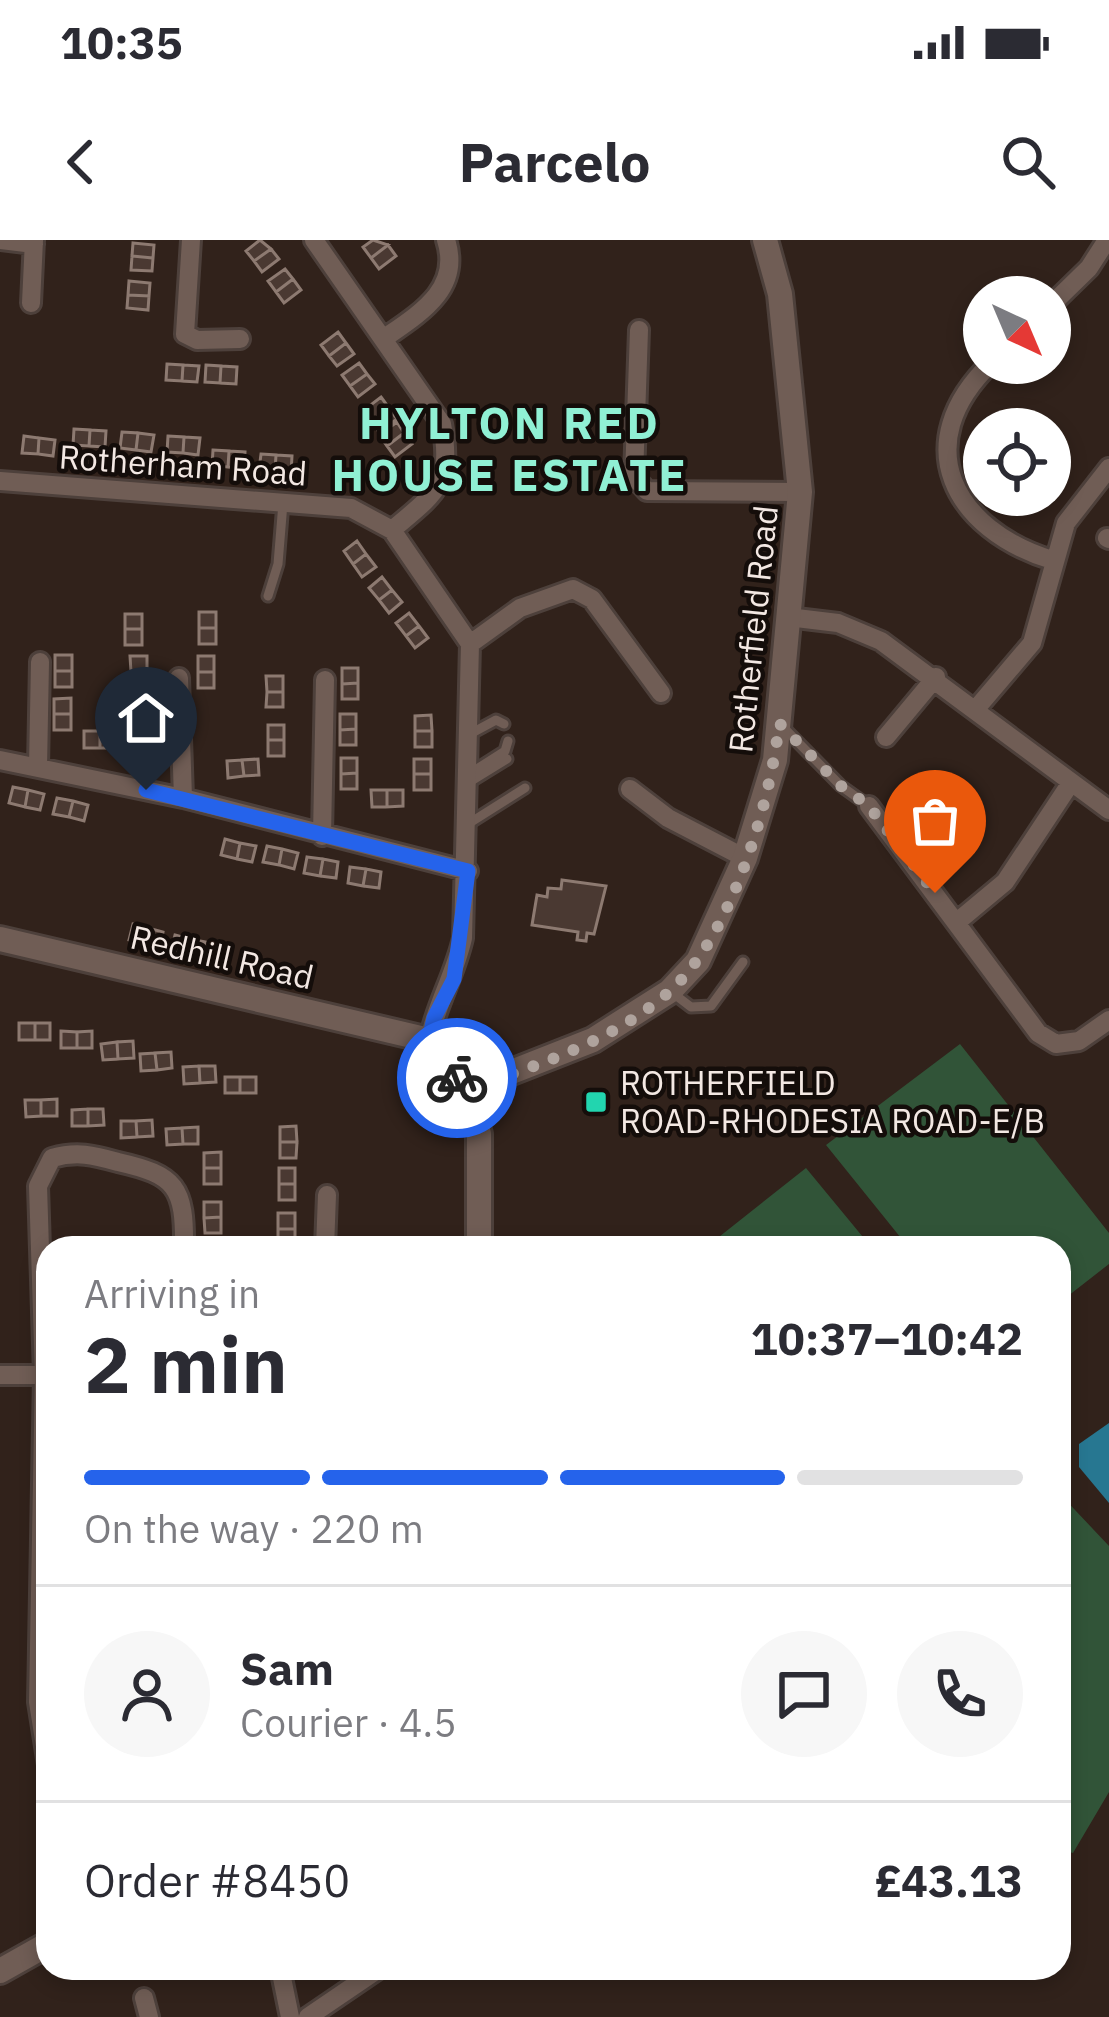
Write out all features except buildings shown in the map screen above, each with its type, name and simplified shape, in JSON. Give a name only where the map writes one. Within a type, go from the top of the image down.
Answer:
[{"type":"street","points":[[1,240],[34,242],[32,303]]},
{"type":"street","points":[[191,240],[185,334],[197,340],[240,339]]},
{"type":"street","points":[[314,240],[442,424],[448,460],[437,492],[392,530],[470,644],[468,871],[454,979],[434,1018],[429,1040],[466,1090],[479,1134],[479,1236]]},
{"type":"street","points":[[383,339],[431,306],[452,264],[446,240]]},
{"type":"street","name":"Rotherfield Road","points":[[466,1090],[593,1040],[670,992],[698,961],[745,858],[775,760],[800,492],[780,294],[765,240]]},
{"type":"street","points":[[1071,286],[1106,240]]},
{"type":"street","points":[[639,330],[634,477],[647,491],[800,492]]},
{"type":"street","points":[[977,384],[954,419],[951,475],[960,502],[979,524],[1052,560]]},
{"type":"street","points":[[975,710],[1032,643],[1044,615],[1052,560],[1066,523],[1109,468]]},
{"type":"street","name":"Rotherham Road","points":[[0,481],[351,508],[392,530]]},
{"type":"street","points":[[470,644],[520,608],[573,589],[592,598],[662,692]]},
{"type":"street","points":[[788,617],[838,623],[881,641],[936,677],[1109,810]]},
{"type":"street","points":[[38,767],[40,662]]},
{"type":"street","points":[[886,737],[936,677]]},
{"type":"street","points":[[179,678],[183,798]]},
{"type":"street","points":[[322,836],[325,680]]},
{"type":"street","points":[[0,760],[183,798],[468,871]]},
{"type":"street","points":[[957,922],[1005,883],[1070,784]]},
{"type":"street","points":[[630,788],[668,818],[745,858]]},
{"type":"street","points":[[869,806],[1038,1033],[1056,1044],[1079,1041],[1107,1025]]},
{"type":"street","name":"Redhill Road","points":[[0,939],[429,1040]]},
{"type":"street","points":[[40,1236],[38,1186],[52,1158],[76,1151],[162,1172],[177,1189],[184,1236]]},
{"type":"street","points":[[325,1236],[327,1196]]},
{"type":"street","points":[[0,1375],[36,1375]]},
{"type":"street","points":[[0,1971],[36,1951]]},
{"type":"street","points":[[282,1980],[290,2017]]},
{"type":"street","points":[[308,2017],[362,1980]]},
{"type":"lane","points":[[268,596],[278,564],[283,503]]},
{"type":"lane","points":[[470,734],[496,720],[504,724]]},
{"type":"lane","points":[[779,723],[841,786],[869,806]]},
{"type":"lane","points":[[469,779],[505,751],[508,741]]},
{"type":"lane","points":[[469,779],[507,759]]},
{"type":"lane","points":[[468,824],[525,788]]},
{"type":"lane","points":[[670,992],[692,1007],[711,1006],[743,962]]},
{"type":"green space","points":[[960,1044],[1109,1233],[1109,1264],[1071,1294],[1071,1236],[899,1236],[826,1145]]},
{"type":"green space","points":[[806,1168],[862,1236],[720,1236]]},
{"type":"green space","points":[[1071,1506],[1109,1546],[1109,1792],[1073,1853]]},
{"type":"water","points":[[1109,1423],[1109,1503],[1079,1467],[1079,1444]]},
{"type":"way so far","points":[[457,1078],[466,1090],[523,1070],[593,1040],[670,992],[698,961],[745,858],[775,760],[779,723],[841,786],[869,806],[935,893]]},
{"type":"place","name":"ROTHERFIELD ROAD-RHODESIA ROAD-E/B","points":[[596,1102]]},
{"type":"district","name":"HYLTON RED HOUSE ESTATE","points":[[510,449]]},
{"type":"route","points":[[146,790],[468,871],[463,938],[454,979],[434,1018],[429,1040],[457,1078]]}]
